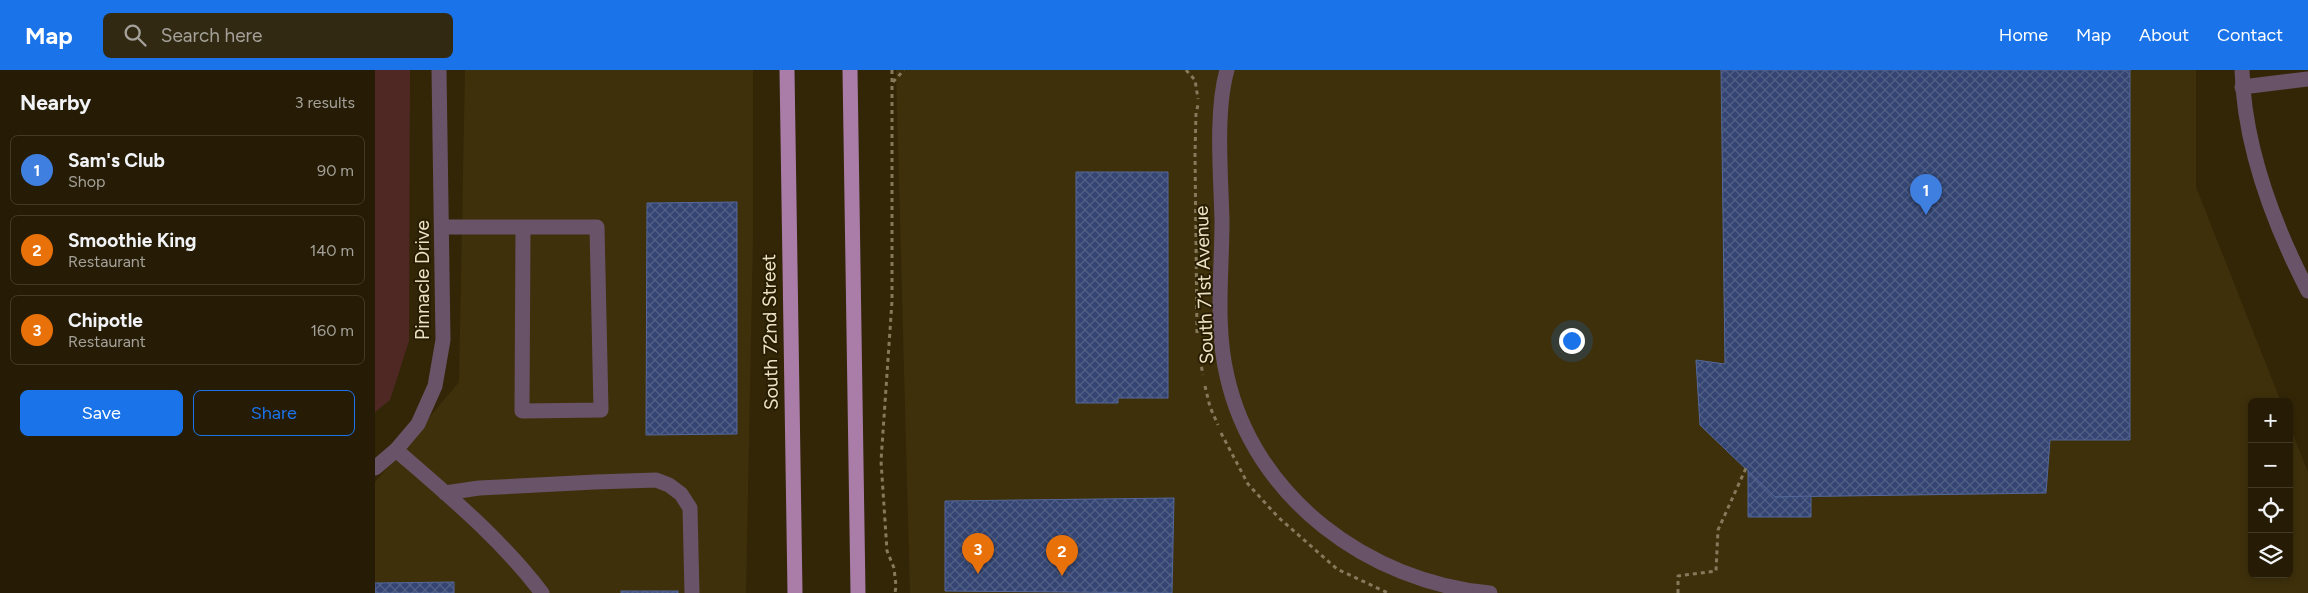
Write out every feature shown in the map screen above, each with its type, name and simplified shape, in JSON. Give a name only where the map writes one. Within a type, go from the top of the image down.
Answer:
[{"type":"main road","name":"South 72nd Street","points":[[787,70],[795,593]]},
{"type":"main road","points":[[850,70],[858,593]]},
{"type":"street","name":"Pinnacle Drive","points":[[375,468],[396,450],[418,424],[435,386],[443,340],[443,227],[439,70]]},
{"type":"street","name":"South 71st Avenue","points":[[1227,70],[1222,103],[1221,132],[1220,295],[1223,349],[1227,376],[1243,425],[1255,447],[1283,487],[1309,515],[1339,538],[1370,559],[1402,573],[1439,585],[1489,593]]},
{"type":"street","points":[[2242,70],[2242,87],[2251,138],[2266,198],[2289,255],[2308,291]]},
{"type":"street","points":[[2242,87],[2308,79]]},
{"type":"street","points":[[443,227],[597,228],[601,410],[522,411],[523,228]]},
{"type":"street","points":[[396,450],[493,536],[522,567],[542,593]]},
{"type":"street","points":[[445,492],[656,480],[669,485],[681,494],[690,508],[692,593]]},
{"type":"path","points":[[892,70],[892,300],[881,461],[887,551],[893,568],[895,593]]},
{"type":"path","points":[[892,84],[905,70]]},
{"type":"path","points":[[1678,593],[1678,576],[1716,571],[1718,530],[1745,468]]},
{"type":"shaded area","points":[[375,70],[410,70],[409,341],[390,400],[375,412]]},
{"type":"shaded area","points":[[465,70],[753,70],[753,236],[746,593],[375,593],[375,482],[459,382]]},
{"type":"shaded area","points":[[896,70],[2196,70],[2196,187],[2279,398],[2248,398],[2248,578],[2293,578],[2293,434],[2308,472],[2308,593],[910,593]]},
{"type":"building","points":[[1721,70],[2130,70],[2130,440],[2050,440],[2046,493],[1775,497],[1700,425],[1696,360],[1725,364]]},
{"type":"building","points":[[1076,172],[1168,172],[1168,398],[1118,398],[1118,403],[1076,403]]},
{"type":"building","points":[[737,202],[737,434],[646,435],[647,203]]},
{"type":"building","points":[[1748,471],[1775,497],[1811,496],[1811,517],[1748,517]]},
{"type":"building","points":[[1174,498],[1172,593],[945,591],[945,501]]},
{"type":"building","points":[[454,582],[454,593],[375,593],[375,583]]},
{"type":"building","points":[[621,591],[678,591],[678,593],[621,593]]},
{"type":"place","name":"Sam's Club","points":[[1926,215]]},
{"type":"place","name":"Chipotle","points":[[978,574]]},
{"type":"place","name":"Smoothie King","points":[[1062,576]]}]
